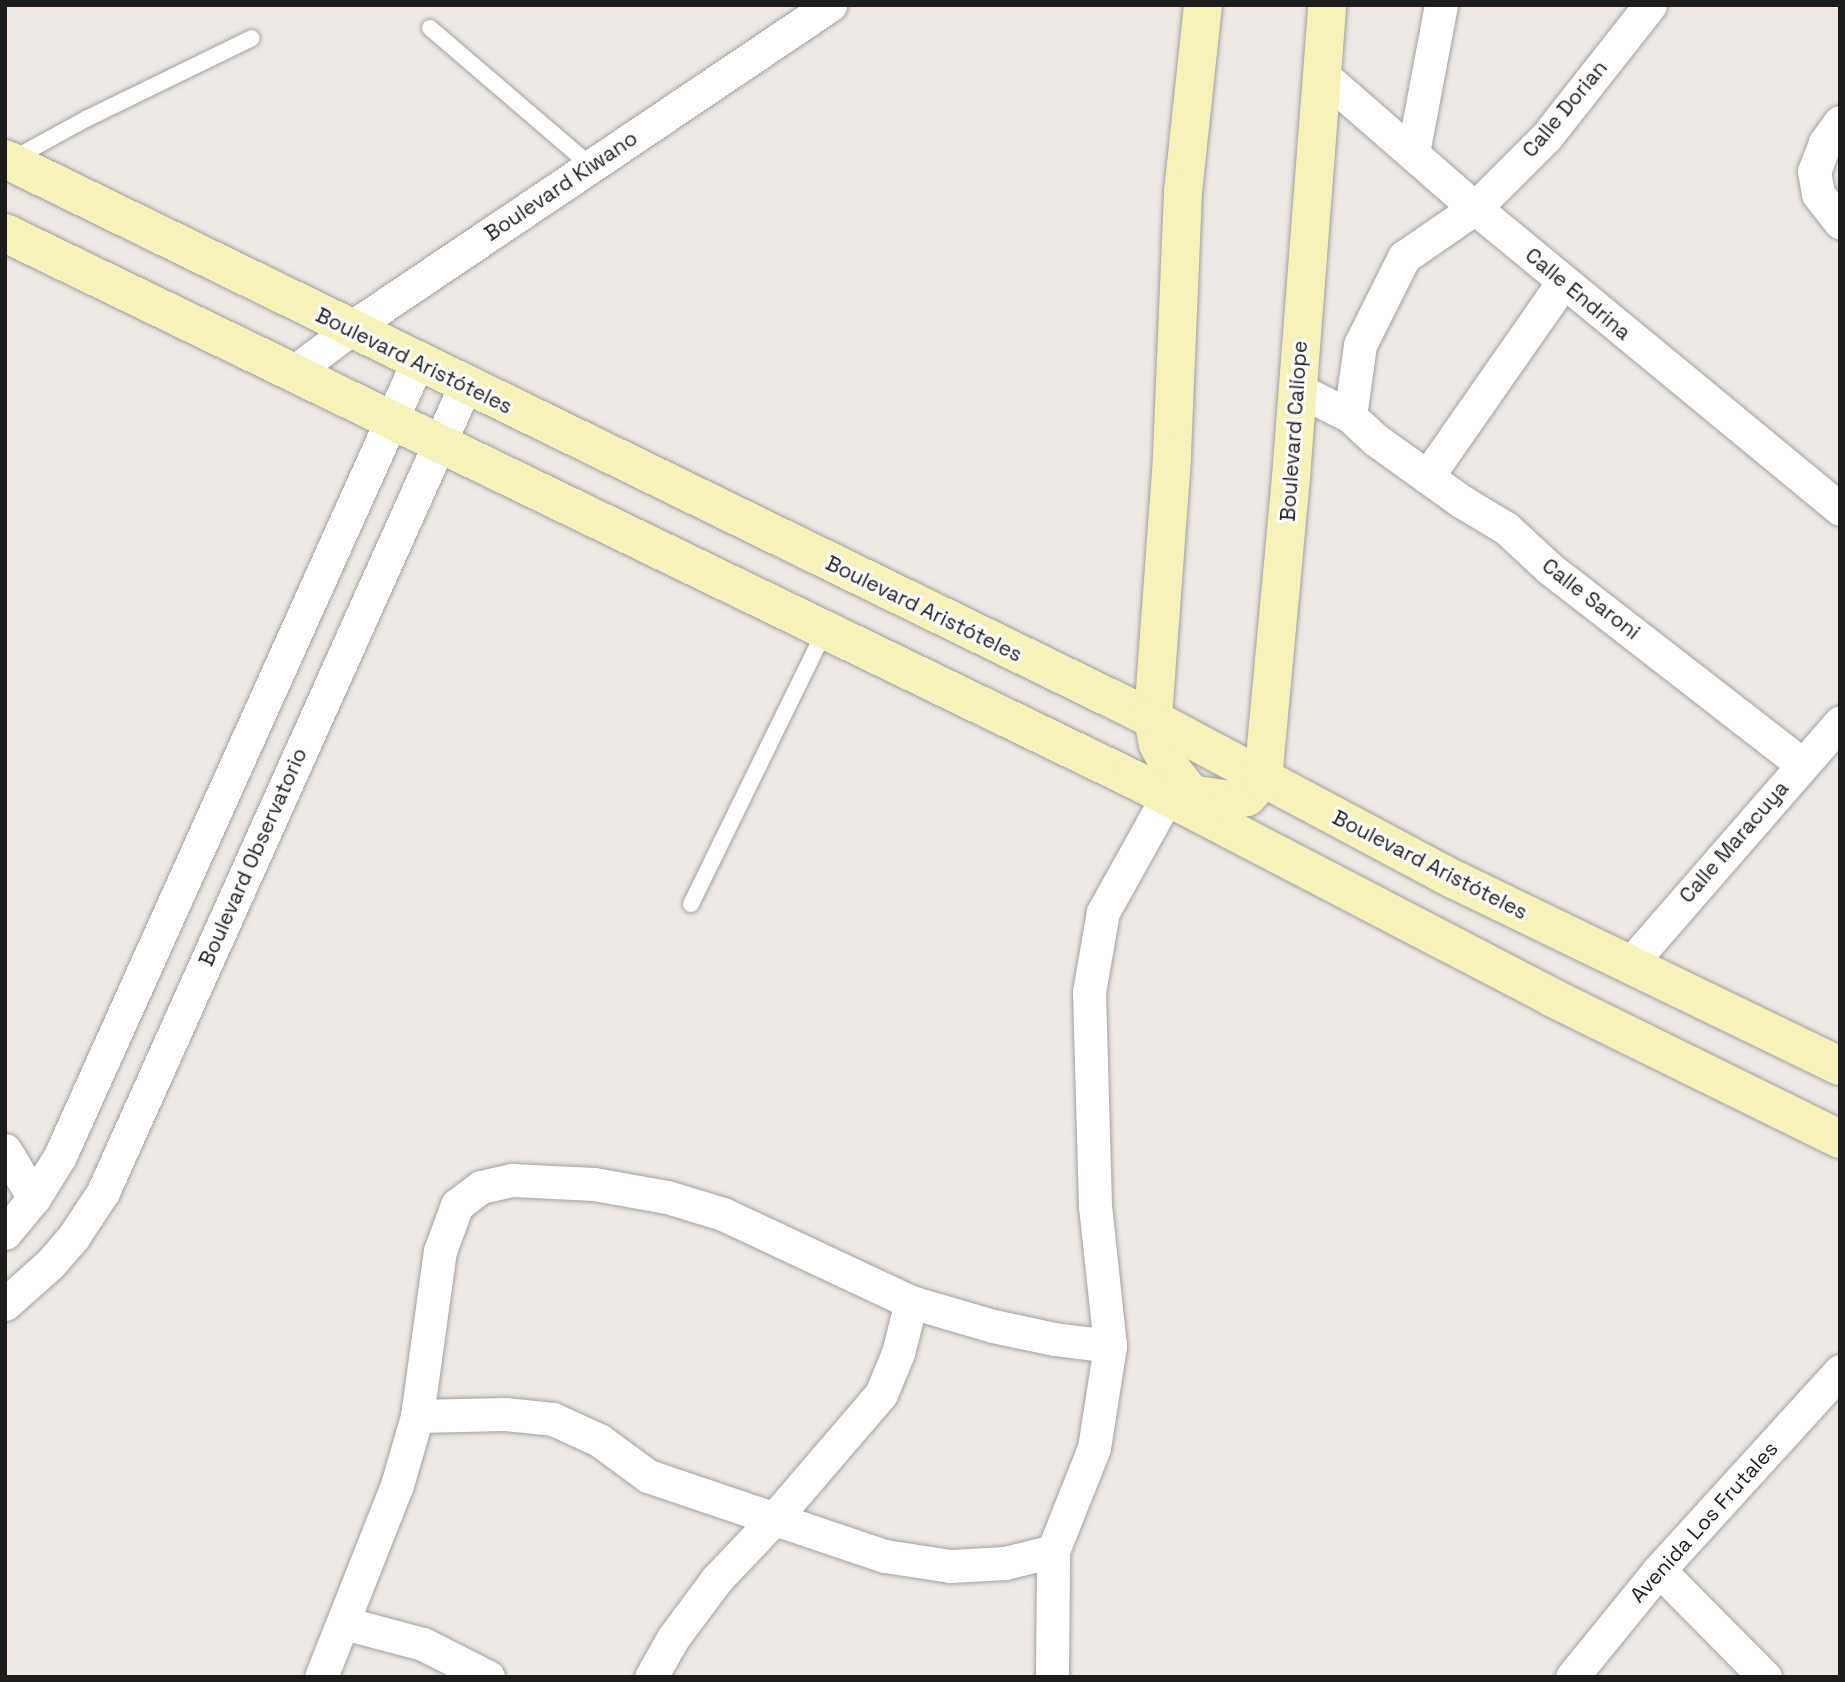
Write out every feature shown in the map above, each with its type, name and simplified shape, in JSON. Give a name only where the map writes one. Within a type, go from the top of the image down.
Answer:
[{"type":"street","name":"Boulevard Kiwano","points":[[295,372],[349,329],[830,5]]},
{"type":"street","points":[[1180,796],[1158,744],[1153,719],[1172,458],[1183,192],[1203,5]]},
{"type":"street","name":"Boulevard Calíope","points":[[1263,779],[1297,389],[1326,5]]},
{"type":"street","points":[[1413,153],[1441,5]]},
{"type":"street","name":"Calle Dorian","points":[[1350,416],[1360,345],[1404,257],[1475,208],[1546,136],[1650,5]]},
{"type":"street","name":"Calle Endrina","points":[[1320,73],[1563,282],[1840,509]]},
{"type":"street","points":[[1840,122],[1825,143],[1814,171],[1818,194],[1840,222]]},
{"type":"street","name":"Boulevard Aristóteles","points":[[7,160],[417,363],[1153,719],[1455,880],[1840,1066]]},
{"type":"street","points":[[5,233],[1133,779],[1180,796],[1255,840],[1551,997],[1840,1139]]},
{"type":"street","points":[[1427,477],[1563,282]]},
{"type":"street","points":[[5,1233],[34,1198],[60,1157],[417,363]]},
{"type":"street","name":"Boulevard Observatorio","points":[[5,1304],[50,1264],[74,1236],[103,1192],[465,386]]},
{"type":"street","name":"Calle Saroni","points":[[1297,389],[1350,416],[1376,440],[1427,477],[1506,528],[1549,568],[1802,764]]},
{"type":"street","points":[[1270,706],[1292,767],[1318,789],[1447,856],[1455,880]]},
{"type":"street","name":"Calle Maracuya","points":[[1630,964],[1840,722]]},
{"type":"street","points":[[1180,796],[1220,800],[1247,797],[1263,779]]},
{"type":"street","points":[[1052,1677],[1053,1551],[1094,1448],[1110,1346],[1095,1206],[1088,992],[1103,912],[1180,796]]},
{"type":"street","points":[[5,1150],[34,1198]]},
{"type":"street","points":[[321,1677],[397,1485],[417,1416],[440,1251],[457,1205],[481,1187],[512,1180],[594,1184],[667,1196],[723,1214],[911,1302],[1005,1328],[1110,1346]]},
{"type":"street","points":[[651,1677],[673,1638],[710,1589],[881,1394],[898,1353],[911,1302]]},
{"type":"street","name":"Avenida Los Frutales","points":[[1572,1677],[1659,1570],[1840,1371]]},
{"type":"street","points":[[417,1416],[505,1414],[553,1419],[599,1440],[648,1476],[885,1556],[950,1566],[1005,1563],[1053,1551]]},
{"type":"street","points":[[1659,1570],[1765,1677]]},
{"type":"street","points":[[344,1623],[423,1644],[488,1677]]},
{"type":"lane","points":[[430,28],[591,166]]},
{"type":"lane","points":[[7,160],[252,38]]},
{"type":"lane","points":[[691,904],[825,630]]}]
